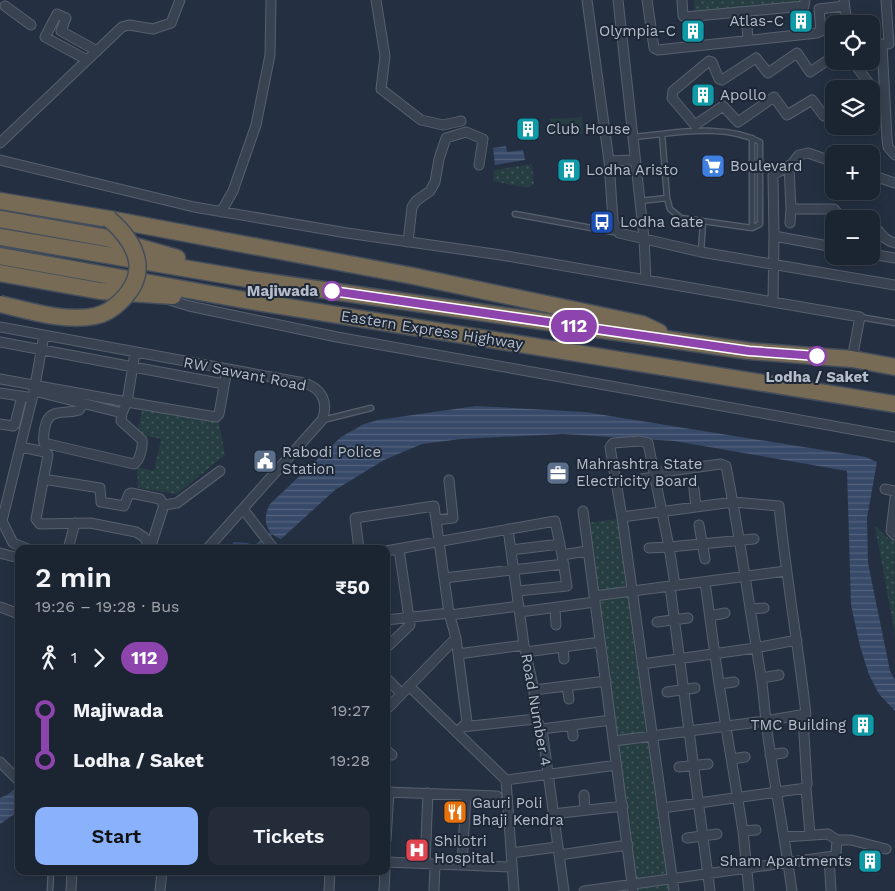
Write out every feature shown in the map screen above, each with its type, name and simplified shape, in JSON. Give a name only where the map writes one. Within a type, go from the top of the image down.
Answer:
[{"type":"highway","points":[[0,201],[109,219],[413,276],[642,324],[675,340]]},
{"type":"highway","points":[[0,219],[107,238],[254,280]]},
{"type":"highway","points":[[0,304],[70,318],[96,316],[114,308],[126,296],[134,284],[138,269],[136,255],[131,242],[122,230],[109,219]]},
{"type":"highway","name":"Eastern Express Highway","points":[[0,236],[254,280],[749,351],[852,360],[895,367]]},
{"type":"highway","name":"Eastern Express Highway","points":[[0,256],[250,301],[895,404]]},
{"type":"highway","points":[[0,273],[100,291],[250,301]]},
{"type":"street","points":[[0,143],[122,28],[129,25],[153,29],[171,23],[180,0]]},
{"type":"street","points":[[221,212],[233,191],[256,125],[270,55],[271,0]]},
{"type":"street","points":[[376,0],[385,56],[381,89],[422,120],[443,125],[461,121]]},
{"type":"street","points":[[587,0],[609,161],[614,221],[619,233],[701,252],[895,286]]},
{"type":"street","points":[[618,0],[644,238],[646,280]]},
{"type":"street","points":[[647,0],[654,48],[656,50],[817,34],[821,31],[820,9],[844,3]]},
{"type":"street","points":[[682,0],[684,17],[804,6],[805,0]]},
{"type":"street","points":[[886,0],[887,139],[888,147],[895,155]]},
{"type":"street","points":[[5,6],[31,26]]},
{"type":"street","points":[[746,12],[748,40]]},
{"type":"street","points":[[84,62],[77,55],[45,37],[57,14],[66,18],[61,30],[97,51]]},
{"type":"street","points":[[49,44],[84,62]]},
{"type":"street","points":[[77,55],[85,45]]},
{"type":"street","points":[[825,62],[810,72],[796,54],[768,73],[756,58],[722,80],[719,79],[712,62],[709,61],[673,91],[671,95],[695,125],[723,106],[738,122],[774,98],[788,116],[812,100],[825,116]]},
{"type":"street","points":[[859,70],[867,80]]},
{"type":"street","points":[[408,242],[412,207],[416,201],[430,191],[435,182],[439,159],[446,138],[466,132],[483,139],[479,165]]},
{"type":"street","points":[[773,302],[773,175],[789,166],[800,154],[808,154],[825,159]]},
{"type":"street","points":[[0,160],[221,212],[860,316],[852,360]]},
{"type":"street","points":[[609,161],[635,160]]},
{"type":"street","points":[[789,166],[790,223]]},
{"type":"street","points":[[880,178],[895,183]]},
{"type":"street","points":[[791,208],[835,210]]},
{"type":"street","points":[[880,233],[885,240],[895,244]]},
{"type":"street","points":[[774,236],[825,245]]},
{"type":"street","points":[[880,256],[895,258]]},
{"type":"street","points":[[153,295],[189,306],[337,337],[895,437]]},
{"type":"street","name":"RW Sawant Road","points":[[0,327],[310,385],[323,397],[325,409],[322,420]]},
{"type":"street","points":[[18,545],[13,543],[2,521],[34,391],[44,335]]},
{"type":"street","points":[[0,342],[224,384]]},
{"type":"street","points":[[82,404],[79,410],[50,415],[47,419],[44,443],[134,464],[137,461],[142,440],[121,421],[127,402],[135,353]]},
{"type":"street","points":[[0,393],[22,396],[34,391],[127,402],[216,417],[219,414],[227,369]]},
{"type":"street","points":[[0,379],[34,391],[122,414]]},
{"type":"street","points":[[0,424],[12,426],[15,424],[22,396]]},
{"type":"street","points":[[211,545],[322,420]]},
{"type":"street","points":[[674,891],[622,517],[610,447],[613,443],[639,441],[648,443],[655,475],[669,547],[674,620],[682,689],[710,891]]},
{"type":"street","points":[[21,447],[46,452],[48,455],[36,519],[40,524],[90,523],[136,532],[144,537],[148,545]]},
{"type":"street","points":[[641,479],[721,464],[726,466],[761,678],[765,721],[792,891]]},
{"type":"street","points":[[164,505],[177,504],[220,470]]},
{"type":"street","points":[[43,478],[100,488],[101,502],[124,506],[131,493],[160,499],[164,505]]},
{"type":"street","points":[[436,520],[453,518],[449,480]]},
{"type":"street","points":[[694,489],[696,507]]},
{"type":"street","points":[[885,489],[895,491]]},
{"type":"street","points":[[895,501],[891,532],[895,535]]},
{"type":"street","points":[[622,517],[733,502],[779,506],[806,714],[804,718],[806,788],[810,835]]},
{"type":"street","points":[[151,545],[164,505]]},
{"type":"street","points":[[358,545],[355,518],[434,506],[444,578],[456,638],[467,722],[460,730]]},
{"type":"street","points":[[243,509],[271,545]]},
{"type":"street","points":[[583,511],[633,888]]},
{"type":"street","points":[[390,550],[555,521],[566,586],[518,591]]},
{"type":"street","points":[[69,545],[75,523]]},
{"type":"street","points":[[699,525],[705,559]]},
{"type":"street","name":"Road Number 4","points":[[508,529],[525,648],[534,690],[535,719],[542,730],[564,891]]},
{"type":"street","points":[[649,548],[754,540]]},
{"type":"street","points":[[511,550],[560,544]]},
{"type":"street","points":[[390,644],[410,625],[399,549]]},
{"type":"street","points":[[444,578],[514,569],[563,560],[587,551]]},
{"type":"street","points":[[0,553],[15,557]]},
{"type":"street","points":[[390,619],[555,608],[631,591],[786,571]]},
{"type":"street","points":[[705,582],[719,684],[743,831],[750,891]]},
{"type":"street","points":[[0,607],[15,613]]},
{"type":"street","points":[[555,608],[556,624]]},
{"type":"street","points":[[750,609],[764,608]]},
{"type":"street","points":[[710,616],[725,613]]},
{"type":"street","points":[[657,622],[688,618]]},
{"type":"street","points":[[390,706],[456,638]]},
{"type":"street","points":[[642,664],[797,640]]},
{"type":"street","points":[[458,654],[525,648],[563,647],[600,642]]},
{"type":"street","points":[[563,647],[564,659]]},
{"type":"street","points":[[761,678],[779,675]]},
{"type":"street","points":[[534,690],[606,681]]},
{"type":"street","points":[[390,682],[398,690]]},
{"type":"street","points":[[719,684],[734,682]]},
{"type":"street","points":[[409,686],[460,730],[506,780],[514,891]]},
{"type":"street","points":[[568,686],[569,699]]},
{"type":"street","points":[[668,692],[695,688]]},
{"type":"street","points":[[614,741],[806,714]]},
{"type":"street","points":[[460,730],[535,719]]},
{"type":"street","points":[[542,730],[611,720]]},
{"type":"street","points":[[572,725],[573,736]]},
{"type":"street","points":[[770,755],[783,753]]},
{"type":"street","points":[[732,759],[745,757]]},
{"type":"street","points":[[0,762],[15,777]]},
{"type":"street","points":[[679,767],[708,764]]},
{"type":"street","points":[[506,780],[617,765]]},
{"type":"street","points":[[662,808],[806,788]]},
{"type":"street","points":[[390,792],[497,796]]},
{"type":"street","points":[[424,864],[428,793]]},
{"type":"street","points":[[462,865],[466,795]]},
{"type":"street","points":[[584,795],[585,810]]},
{"type":"street","points":[[553,814],[623,806]]},
{"type":"street","points":[[743,831],[756,830]]},
{"type":"street","points":[[688,838],[717,834]]},
{"type":"street","points":[[784,837],[828,834],[836,840],[851,840],[886,849]]},
{"type":"street","points":[[584,891],[633,888],[672,879],[834,856],[836,853],[836,840]]},
{"type":"street","points":[[511,853],[628,845]]},
{"type":"street","points":[[829,857],[831,891]]},
{"type":"street","points":[[390,862],[512,867]]},
{"type":"street","points":[[434,864],[434,891]]},
{"type":"street","points":[[71,891],[72,875]]},
{"type":"street","points":[[160,891],[162,875]]},
{"type":"street","points":[[329,891],[330,875]]},
{"type":"street","points":[[384,891],[385,875]]},
{"type":"lane","points":[[632,137],[662,134],[696,131],[736,133],[760,142],[760,224],[752,228],[703,222],[680,218],[670,209],[667,198],[662,134]]},
{"type":"lane","points":[[752,138],[752,228]]},
{"type":"lane","points":[[639,201],[667,198]]},
{"type":"lane","points":[[515,214],[619,233]]},
{"type":"lane","points":[[701,252],[703,222]]},
{"type":"lane","points":[[860,316],[895,323]]},
{"type":"lane","points":[[322,420],[372,408]]},
{"type":"lane","points":[[50,891],[51,875]]},
{"type":"green space","points":[[694,0],[801,0],[801,4],[695,15]]},
{"type":"green space","points":[[582,117],[583,134],[552,136],[550,119]]},
{"type":"green space","points":[[532,164],[534,183],[530,187],[493,181],[494,170]]},
{"type":"green space","points":[[142,410],[219,422],[225,455],[177,494],[138,488],[137,467],[154,471],[161,439],[137,434]]},
{"type":"green space","points":[[618,519],[630,590],[596,593],[587,523]]},
{"type":"green space","points":[[875,526],[888,538],[895,540],[895,635]]},
{"type":"green space","points":[[630,594],[648,735],[618,738],[597,600]]},
{"type":"green space","points":[[650,740],[670,878],[634,882],[618,745]]},
{"type":"green space","points":[[668,885],[670,891],[636,891],[635,888]]},
{"type":"water","points":[[506,146],[507,152],[523,150],[525,160],[495,165],[493,148]]},
{"type":"water","points":[[476,406],[585,412],[866,457],[877,462],[867,518],[868,563],[890,671],[895,680],[895,711],[879,694],[869,675],[851,605],[847,471],[674,441],[563,434],[461,439],[422,444],[384,460],[335,490],[281,539],[268,529],[266,515],[270,504],[341,437],[364,424],[378,420]]},
{"type":"water","points":[[234,542],[248,543],[250,545],[231,545]]},
{"type":"water","points":[[15,789],[15,814],[0,824],[0,798]]},
{"type":"waterway","points":[[257,545],[273,532]]},
{"type":"bus line","name":"112","points":[[332,291],[749,351],[817,356]]},
{"type":"place","name":"Atlas-C","points":[[801,21]]},
{"type":"place","name":"Olympia-C","points":[[693,31]]},
{"type":"place","name":"Apollo","points":[[703,95]]},
{"type":"place","name":"Club House","points":[[528,129]]},
{"type":"place","name":"Boulevard","points":[[713,166]]},
{"type":"place","name":"Lodha Aristo","points":[[569,170]]},
{"type":"place","name":"Lodha Gate","points":[[602,222]]},
{"type":"place","name":"Majiwada","points":[[332,291]]},
{"type":"place","name":"Lodha / Saket","points":[[817,356]]},
{"type":"place","name":"Rabodi Police Station","points":[[265,461]]},
{"type":"place","name":"Mahrashtra State Electricity Board","points":[[558,473]]},
{"type":"place","name":"TMC Building","points":[[863,725]]},
{"type":"place","name":"Gauri Poli Bhaji Kendra","points":[[455,812]]},
{"type":"place","name":"Shilotri Hospital","points":[[417,850]]},
{"type":"place","name":"Sham Apartments","points":[[870,861]]}]
